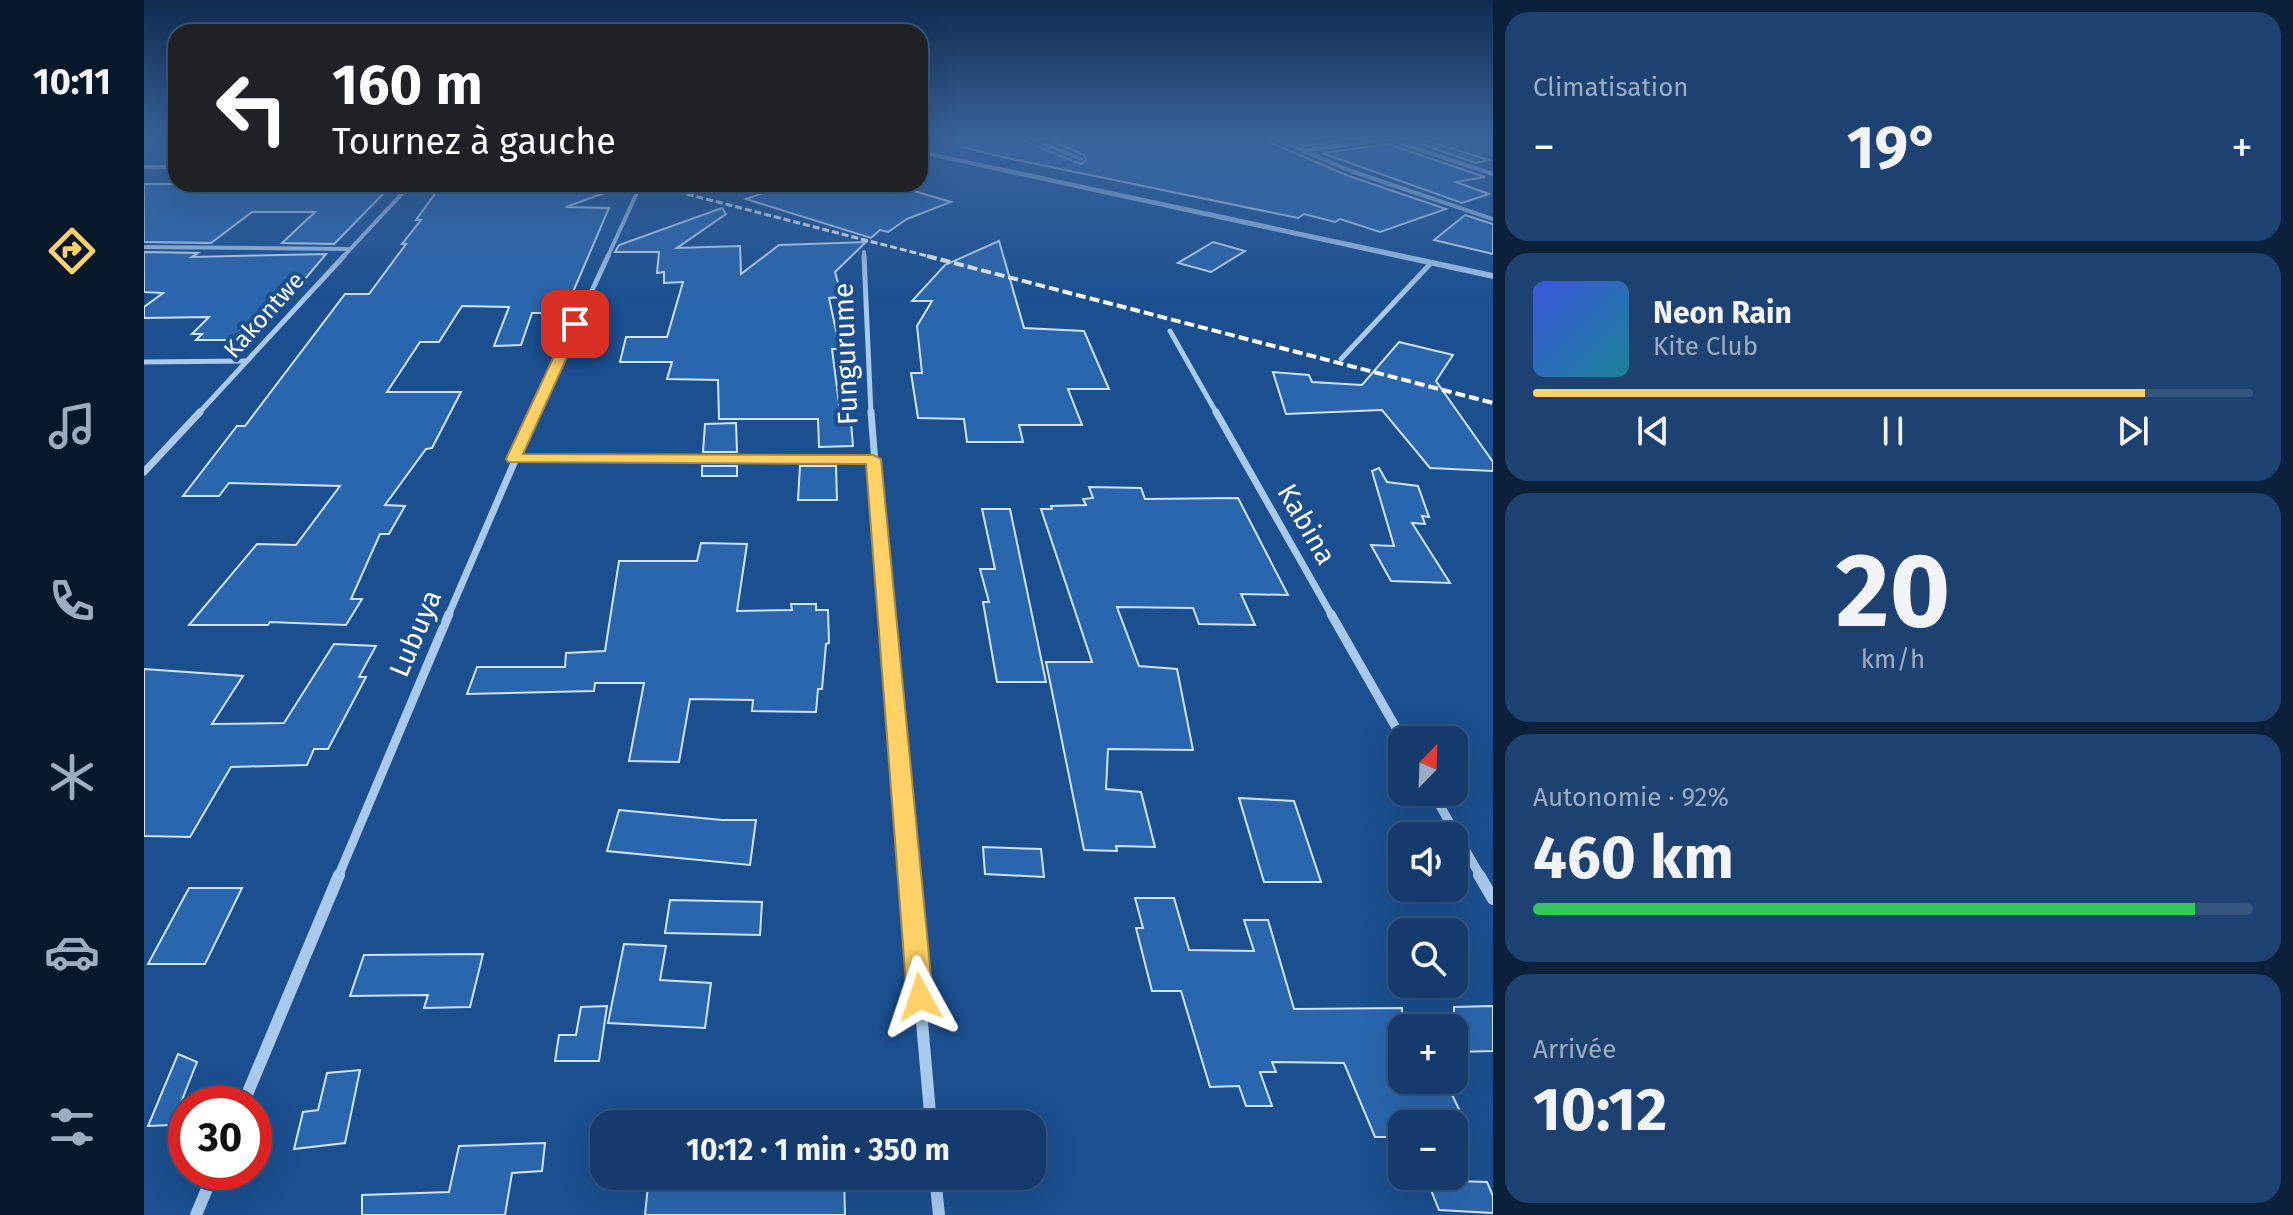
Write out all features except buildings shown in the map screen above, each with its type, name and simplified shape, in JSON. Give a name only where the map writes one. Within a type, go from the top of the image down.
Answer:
[{"type":"street","name":"Kakontwe","points":[[144,472],[402,194]]},
{"type":"street","name":"Lubuya","points":[[251,1086],[514,459],[637,194]]},
{"type":"street","points":[[1112,194],[1493,276]]},
{"type":"street","points":[[1422,194],[1493,219]]},
{"type":"street","points":[[144,247],[348,249]]},
{"type":"street","name":"Fungurume","points":[[864,252],[873,459],[930,1110]]},
{"type":"street","points":[[1341,359],[1431,263]]},
{"type":"street","name":"Kabina","points":[[1170,331],[1395,726]]},
{"type":"street","points":[[144,362],[246,361]]},
{"type":"street","points":[[514,459],[873,459]]},
{"type":"street","points":[[1440,806],[1493,899]]},
{"type":"street","points":[[196,1215],[206,1190]]},
{"type":"street","points":[[936,1190],[939,1215]]},
{"type":"railway","points":[[686,194],[935,258]]},
{"type":"railway","points":[[927,256],[1493,403]]},
{"type":"route","points":[[575,324],[514,459],[873,459],[920,997]]}]
